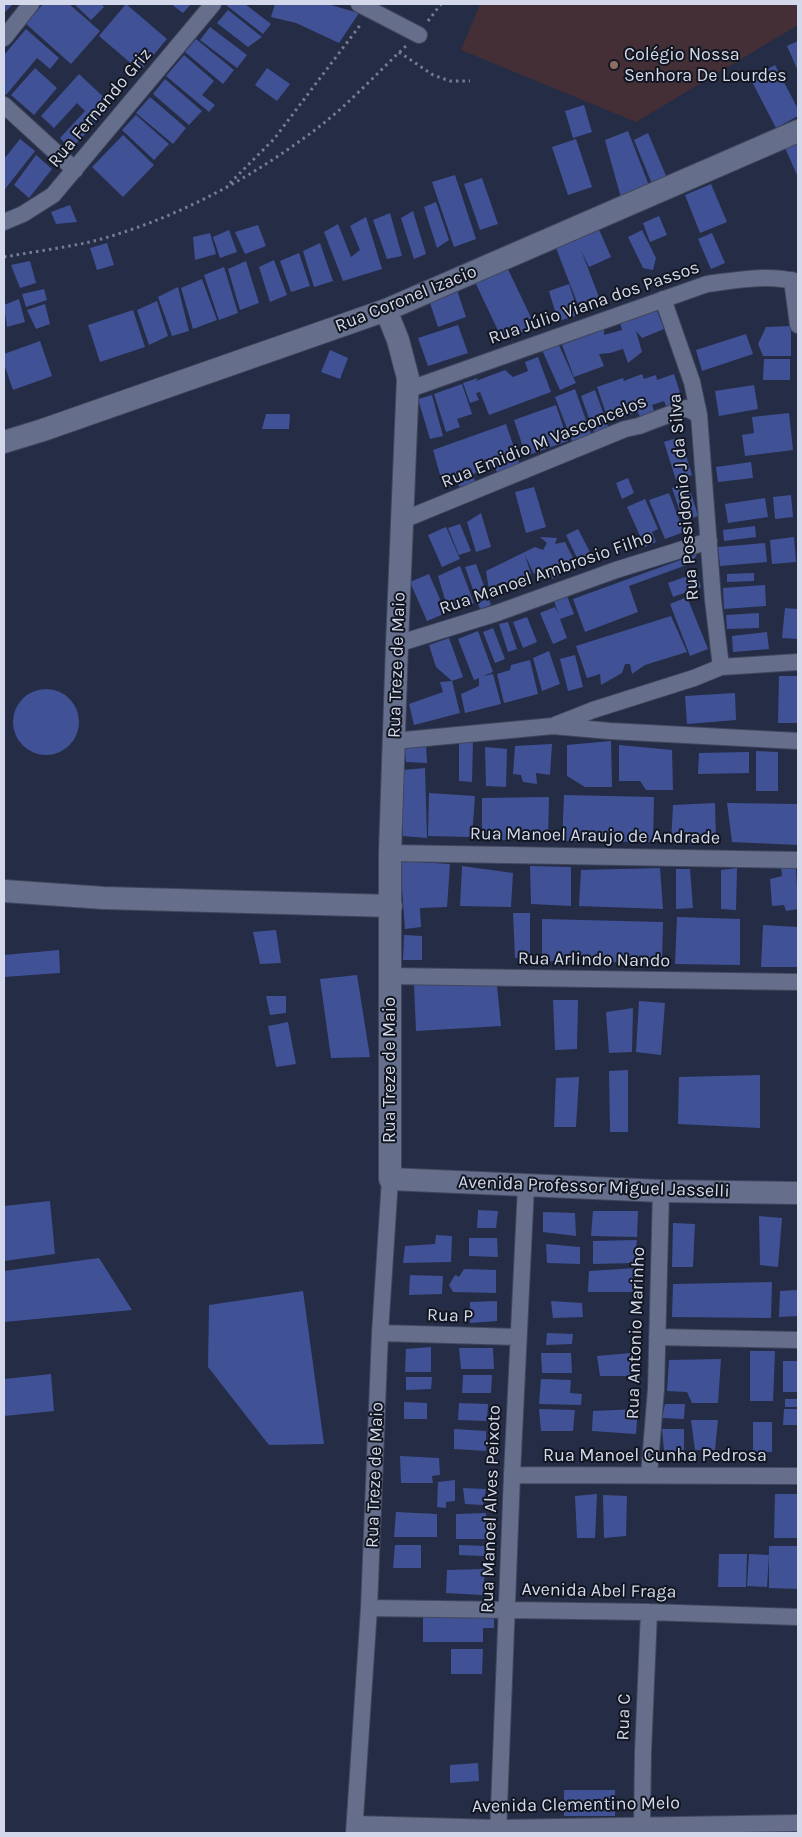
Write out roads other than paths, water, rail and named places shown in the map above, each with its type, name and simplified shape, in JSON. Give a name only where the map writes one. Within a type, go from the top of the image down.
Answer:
[{"type":"street","points":[[4,38],[31,4]]},
{"type":"street","name":"Rua Fernando Griz","points":[[4,222],[23,214],[53,195],[213,4]]},
{"type":"street","points":[[370,6],[419,35]]},
{"type":"street","points":[[4,106],[75,170]]},
{"type":"street","name":"Rua Coronel Izacio","points":[[4,442],[386,310],[798,131]]},
{"type":"street","name":"Rua Júlio Viana dos Passos","points":[[407,390],[707,284],[760,278],[795,281]]},
{"type":"street","points":[[795,281],[798,325]]},
{"type":"street","name":"Rua Possidonio J da Silva","points":[[663,299],[692,382],[699,415],[721,667]]},
{"type":"street","name":"Rua Treze de Maio","points":[[354,1829],[369,1608],[380,1334],[390,1179],[390,853],[396,644],[408,378],[398,340],[386,310]]},
{"type":"street","name":"Rua Emidio M Vasconcelos","points":[[403,520],[625,429],[639,426],[686,408],[699,415]]},
{"type":"street","name":"Rua Manoel Ambrosio Filho","points":[[396,644],[497,613],[616,570],[709,541]]},
{"type":"street","points":[[553,726],[593,710],[694,678],[721,667],[798,662]]},
{"type":"street","points":[[394,741],[553,726],[610,731],[798,741]]},
{"type":"street","name":"Rua Manoel Araujo de Andrade","points":[[390,853],[798,860]]},
{"type":"street","points":[[4,891],[104,898],[391,906]]},
{"type":"street","name":"Rua Arlindo Nando","points":[[389,976],[798,982]]},
{"type":"street","name":"Avenida Professor Miguel Jasselli","points":[[390,1179],[661,1192],[798,1193]]},
{"type":"street","name":"Rua Manoel Alves Peixoto","points":[[498,1830],[506,1609],[526,1186]]},
{"type":"street","name":"Rua Antonio Marinho","points":[[649,1475],[655,1398],[661,1192]]},
{"type":"street","name":"Rua P","points":[[380,1334],[518,1337]]},
{"type":"street","points":[[657,1338],[798,1340]]},
{"type":"street","name":"Rua Manoel Cunha Pedrosa","points":[[512,1475],[798,1476]]},
{"type":"street","name":"Avenida Abel Fraga","points":[[369,1608],[506,1609],[798,1617]]},
{"type":"street","name":"Rua C","points":[[642,1825],[649,1612]]},
{"type":"street","name":"Avenida Clementino Melo","points":[[354,1829],[498,1830],[642,1825],[797,1826]]},
{"type":"place","name":"Colégio Nossa Senhora De Lourdes","points":[[614,65]]}]
